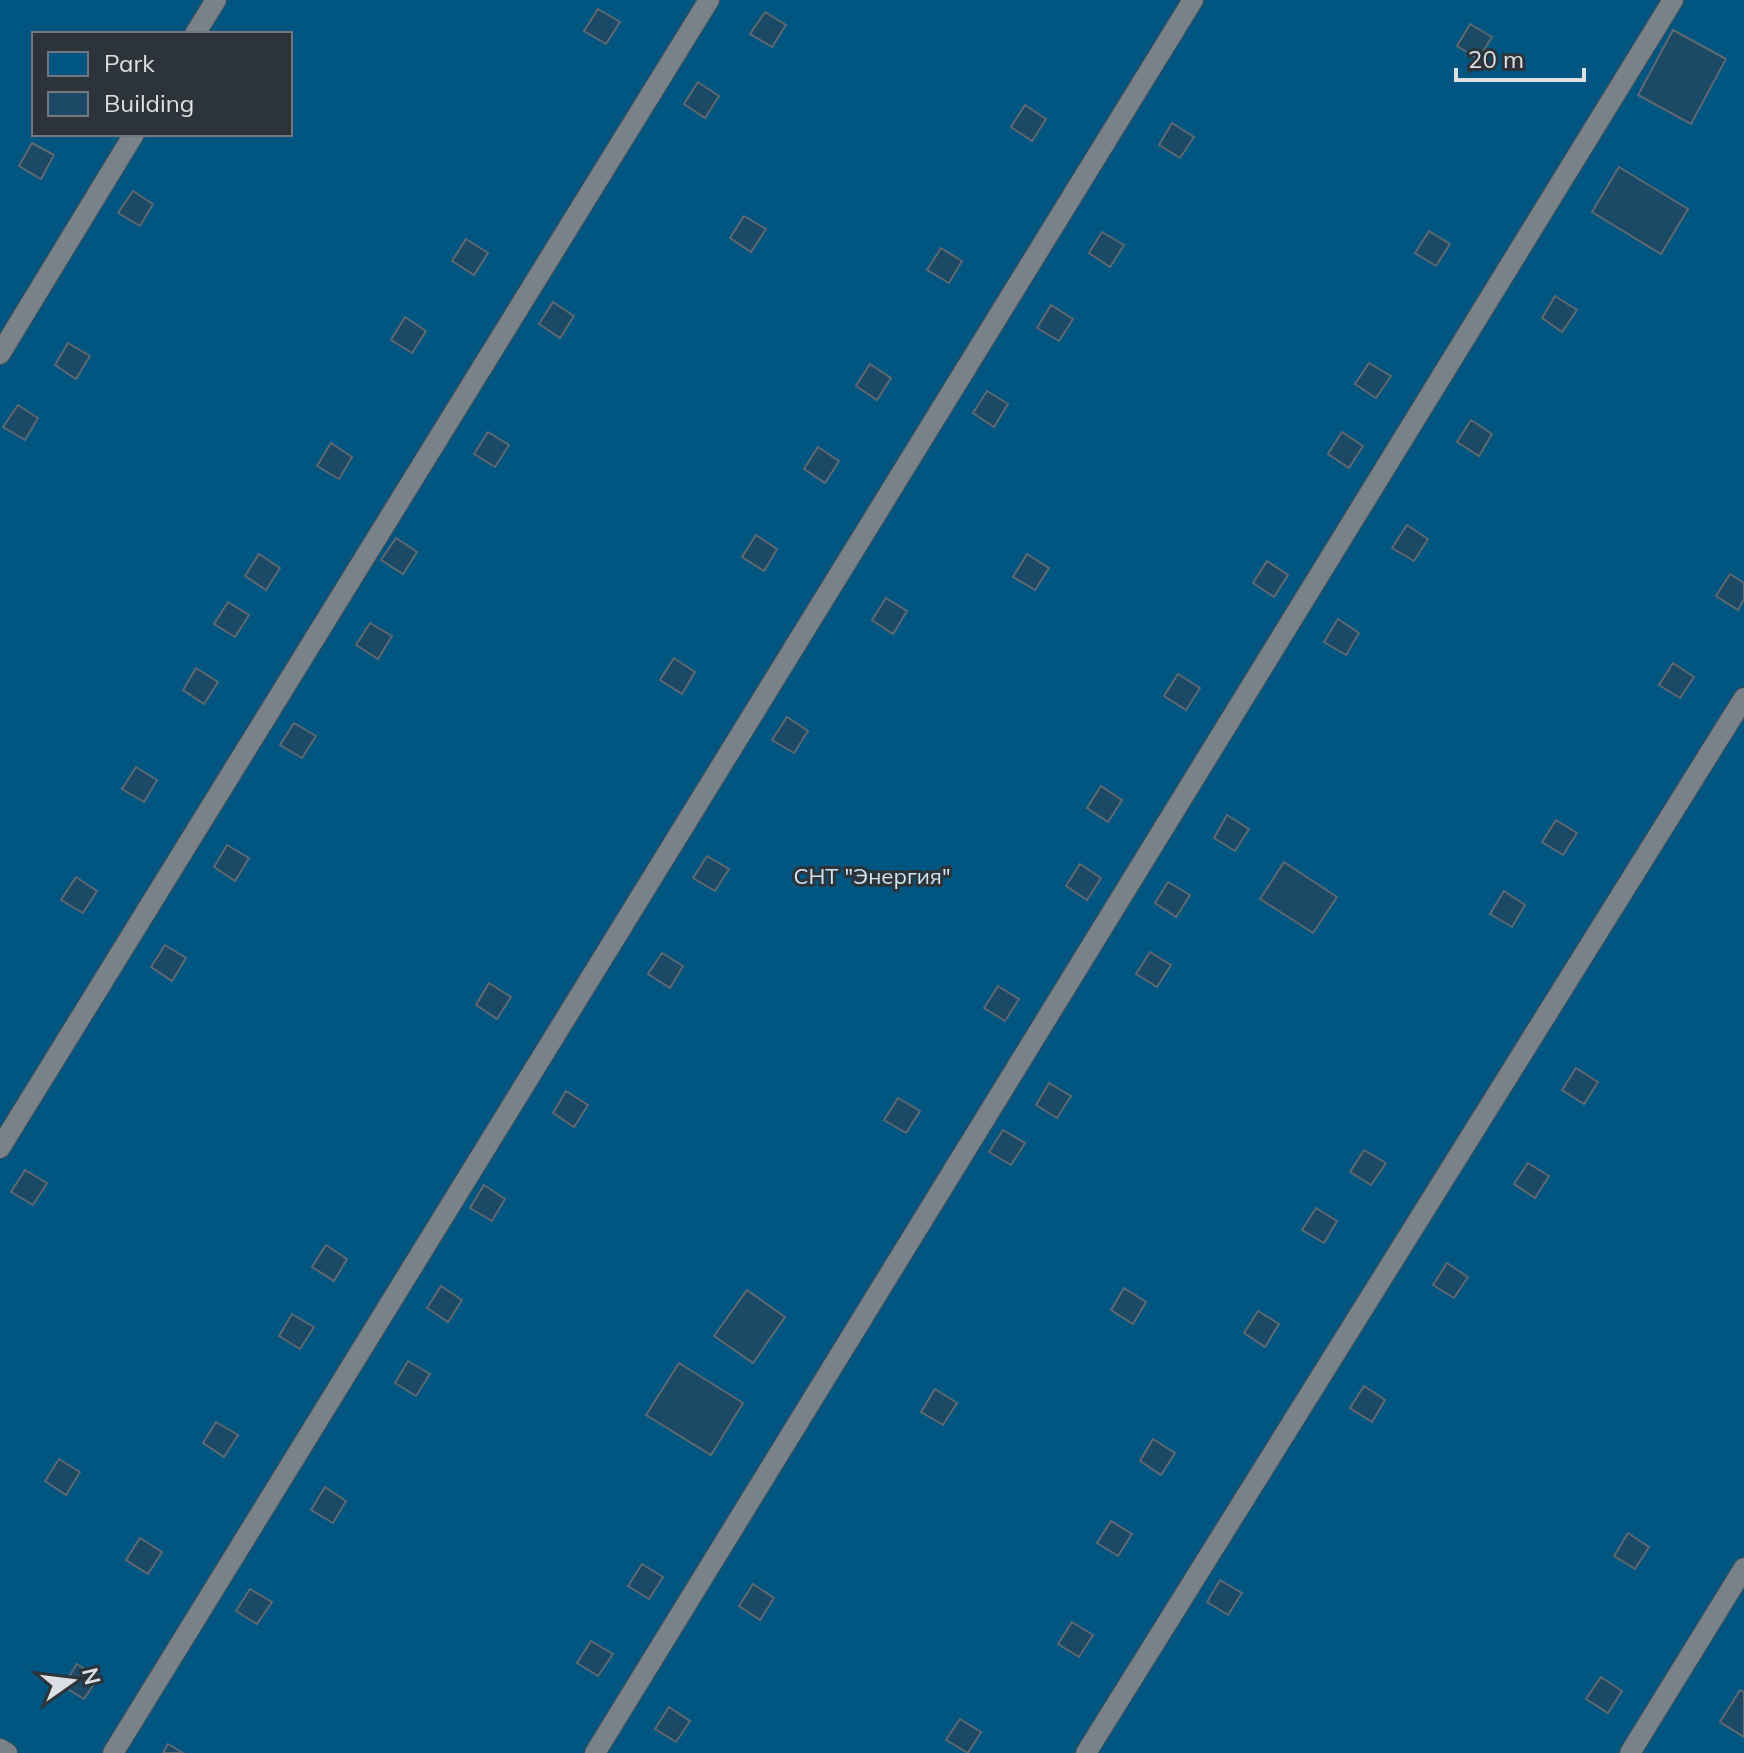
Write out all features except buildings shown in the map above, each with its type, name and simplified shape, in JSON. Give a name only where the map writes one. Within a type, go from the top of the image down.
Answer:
[{"type":"lane","points":[[196,32],[216,0]]},
{"type":"lane","points":[[0,1148],[709,0]]},
{"type":"lane","points":[[113,1753],[1193,0]]},
{"type":"lane","points":[[595,1753],[1673,0]]},
{"type":"lane","points":[[0,354],[133,136]]},
{"type":"lane","points":[[1086,1753],[1744,698]]},
{"type":"lane","points":[[1630,1753],[1744,1568]]},
{"type":"lane","points":[[0,1749],[7,1753]]},
{"type":"green space","name":"СНТ \"Энергия\"","points":[[0,0],[1744,0],[1744,1753],[0,1753]]}]
